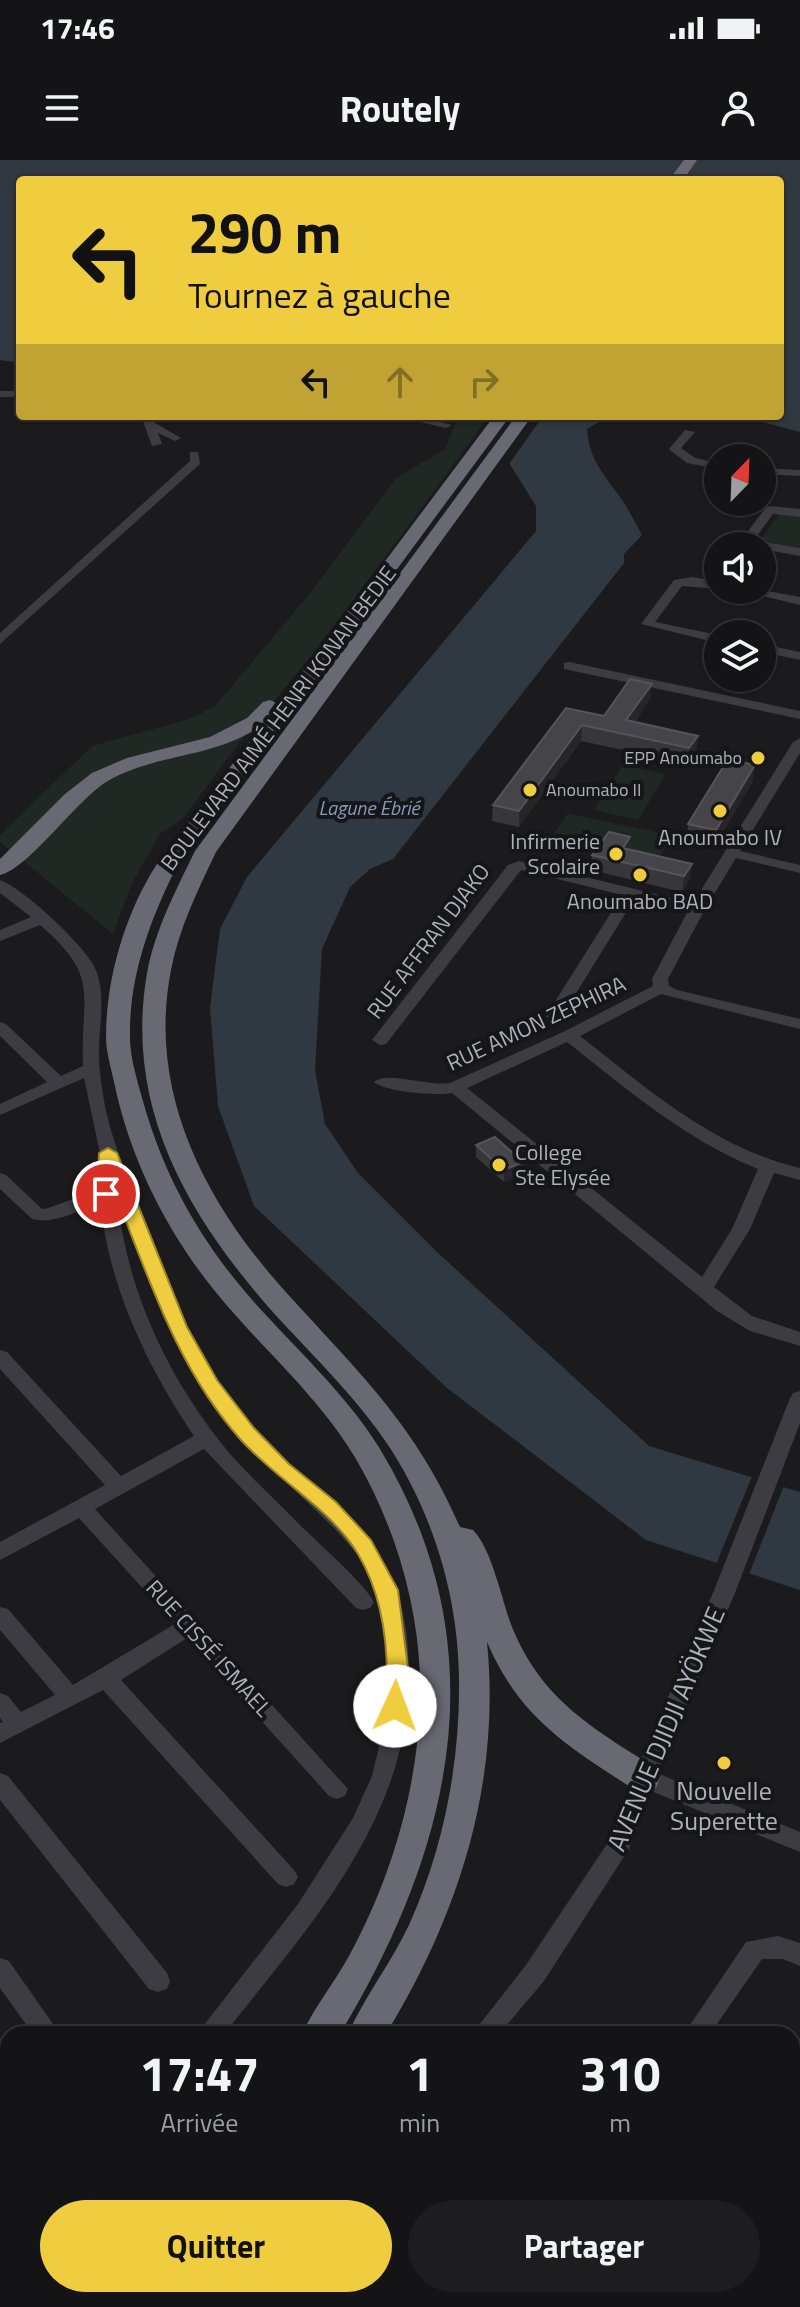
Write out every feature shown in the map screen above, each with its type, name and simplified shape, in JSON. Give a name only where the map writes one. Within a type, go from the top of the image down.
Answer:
[{"type":"highway","name":"BOULEVARD AIMÉ HENRI KONAN BEDIE","points":[[371,2026],[411,1962],[459,1831],[470,1771],[474,1719],[473,1659],[456,1556],[424,1482],[373,1404],[330,1353],[273,1295],[206,1209],[173,1141],[154,1068],[155,985],[170,927],[184,891],[206,851],[463,484],[500,420]]},
{"type":"highway","name":"BOULEVARD AIMÉ HENRI KONAN BEDIE","points":[[325,2026],[374,1946],[421,1822],[432,1766],[435,1672],[419,1563],[389,1491],[342,1417],[300,1366],[244,1308],[176,1218],[142,1147],[118,1038],[128,958],[155,887],[181,846],[333,644],[463,484],[520,420]]},
{"type":"highway","points":[[0,869],[13,860],[85,788],[101,777],[131,764],[212,746],[247,729],[333,644]]},
{"type":"highway","points":[[441,1520],[467,1543],[500,1634],[522,1678],[542,1705],[581,1738],[644,1778]]},
{"type":"street","points":[[420,420],[446,425]]},
{"type":"street","points":[[150,421],[175,438]]},
{"type":"street","points":[[150,421],[156,444]]},
{"type":"street","points":[[689,432],[675,449],[691,461],[704,463]]},
{"type":"street","points":[[0,640],[196,462],[194,454]]},
{"type":"street","points":[[776,472],[800,473]]},
{"type":"street","points":[[753,532],[770,510],[800,513]]},
{"type":"street","points":[[776,549],[800,552]]},
{"type":"street","points":[[704,583],[678,583],[647,624],[704,636]]},
{"type":"street","points":[[776,596],[800,601]]},
{"type":"street","points":[[776,651],[800,656]]},
{"type":"street","points":[[569,666],[800,715]]},
{"type":"street","points":[[800,742],[697,909],[660,979],[661,988],[672,994],[800,1024]]},
{"type":"street","points":[[731,853],[800,869]]},
{"type":"street","name":"RUE AFFRAN DJAKO","points":[[380,1040],[513,868],[519,865],[697,909]]},
{"type":"street","points":[[0,885],[63,939],[86,965],[91,981],[91,1069],[108,1153],[177,1327],[210,1385],[247,1433],[282,1469],[329,1507],[364,1545],[388,1590],[398,1676],[393,1736],[369,1811],[297,1928],[226,2024]]},
{"type":"street","points":[[554,1016],[631,893]]},
{"type":"street","points":[[0,936],[40,919]]},
{"type":"street","name":"RUE AMON ZEPHIRA","points":[[382,1082],[440,1090],[455,1087],[569,1035],[661,988]]},
{"type":"street","points":[[0,1027],[59,1084]]},
{"type":"street","points":[[569,1035],[707,1137],[767,1169],[800,1174]]},
{"type":"street","points":[[0,1110],[91,1069]]},
{"type":"street","points":[[455,1087],[704,1288],[726,1312],[761,1329],[800,1339]]},
{"type":"street","points":[[108,1153],[106,1194],[118,1265],[140,1321],[168,1375],[207,1438],[285,1524],[363,1602]]},
{"type":"street","points":[[704,1288],[741,1229],[767,1169]]},
{"type":"street","points":[[0,1179],[38,1215],[50,1214],[106,1194]]},
{"type":"street","points":[[0,1357],[118,1486]]},
{"type":"street","name":"AVENUE DJIDJI AYÖKWE","points":[[491,2026],[535,1973],[621,1842],[644,1778],[724,1593],[800,1398]]},
{"type":"street","points":[[3,1546],[207,1438]]},
{"type":"street","name":"RUE CISSÉ ISMAEL","points":[[81,1507],[337,1789]]},
{"type":"street","points":[[0,1615],[70,1697]]},
{"type":"street","points":[[0,1702],[9,1729],[106,1678],[189,1626]]},
{"type":"street","points":[[106,1678],[286,1877]]},
{"type":"street","points":[[644,1778],[800,1842]]},
{"type":"street","points":[[0,1783],[158,1981]]},
{"type":"street","points":[[702,2026],[755,1950],[771,1946],[788,1948],[800,1955]]},
{"type":"street","points":[[0,1969],[42,2026]]},
{"type":"shaded area","points":[[456,420],[486,420],[323,642],[239,743],[183,818],[160,834],[131,885],[113,934],[0,842],[0,835],[92,746],[193,718],[216,705],[311,592],[396,478],[445,449]]},
{"type":"shaded area","points":[[780,513],[800,517],[800,548],[776,544],[776,532],[766,532]]},
{"type":"shaded area","points":[[623,765],[666,774],[638,820],[594,810]]},
{"type":"shaded area","points":[[568,813],[673,836],[660,856],[554,833]]},
{"type":"water","points":[[0,160],[800,160],[800,432],[755,420],[784,420],[784,176],[16,176],[16,362],[0,360]]},
{"type":"water","name":"Lagune Ébrié","points":[[491,420],[602,420],[587,429],[591,450],[599,468],[642,535],[624,554],[624,563],[393,859],[370,869],[350,887],[322,949],[315,1070],[325,1124],[358,1173],[438,1253],[649,1446],[800,1492],[800,1590],[646,1540],[447,1388],[254,1206],[218,1106],[210,1008],[220,929],[247,877],[536,531],[536,506],[509,463],[511,460]]},
{"type":"pier","points":[[488,420],[540,420],[507,467]]},
{"type":"pier","points":[[753,1474],[785,1483],[748,1577],[715,1567]]},
{"type":"building","points":[[630,679],[652,684],[626,720],[698,736],[689,748],[582,725],[519,811],[493,805],[566,708],[604,716]]},
{"type":"building","points":[[728,759],[755,765],[716,830],[688,824]]},
{"type":"building","points":[[609,832],[630,837],[623,848],[692,864],[684,876],[592,855]]},
{"type":"building","points":[[495,1137],[523,1162],[504,1170],[476,1145]]},
{"type":"place","name":"EPP Anoumabo","points":[[758,758]]},
{"type":"place","name":"Anoumabo II","points":[[530,790]]},
{"type":"place","name":"Anoumabo IV","points":[[720,811]]},
{"type":"place","name":"Infirmerie Scolaire","points":[[616,854]]},
{"type":"place","name":"Anoumabo BAD","points":[[640,875]]},
{"type":"place","name":"College Ste Elysée","points":[[499,1165]]},
{"type":"place","name":"Nouvelle Superette","points":[[724,1763]]},
{"type":"route","points":[[106,1194],[108,1153],[177,1327],[210,1385],[247,1433],[282,1469],[329,1507],[364,1545],[388,1590],[398,1676],[395,1706]]}]
